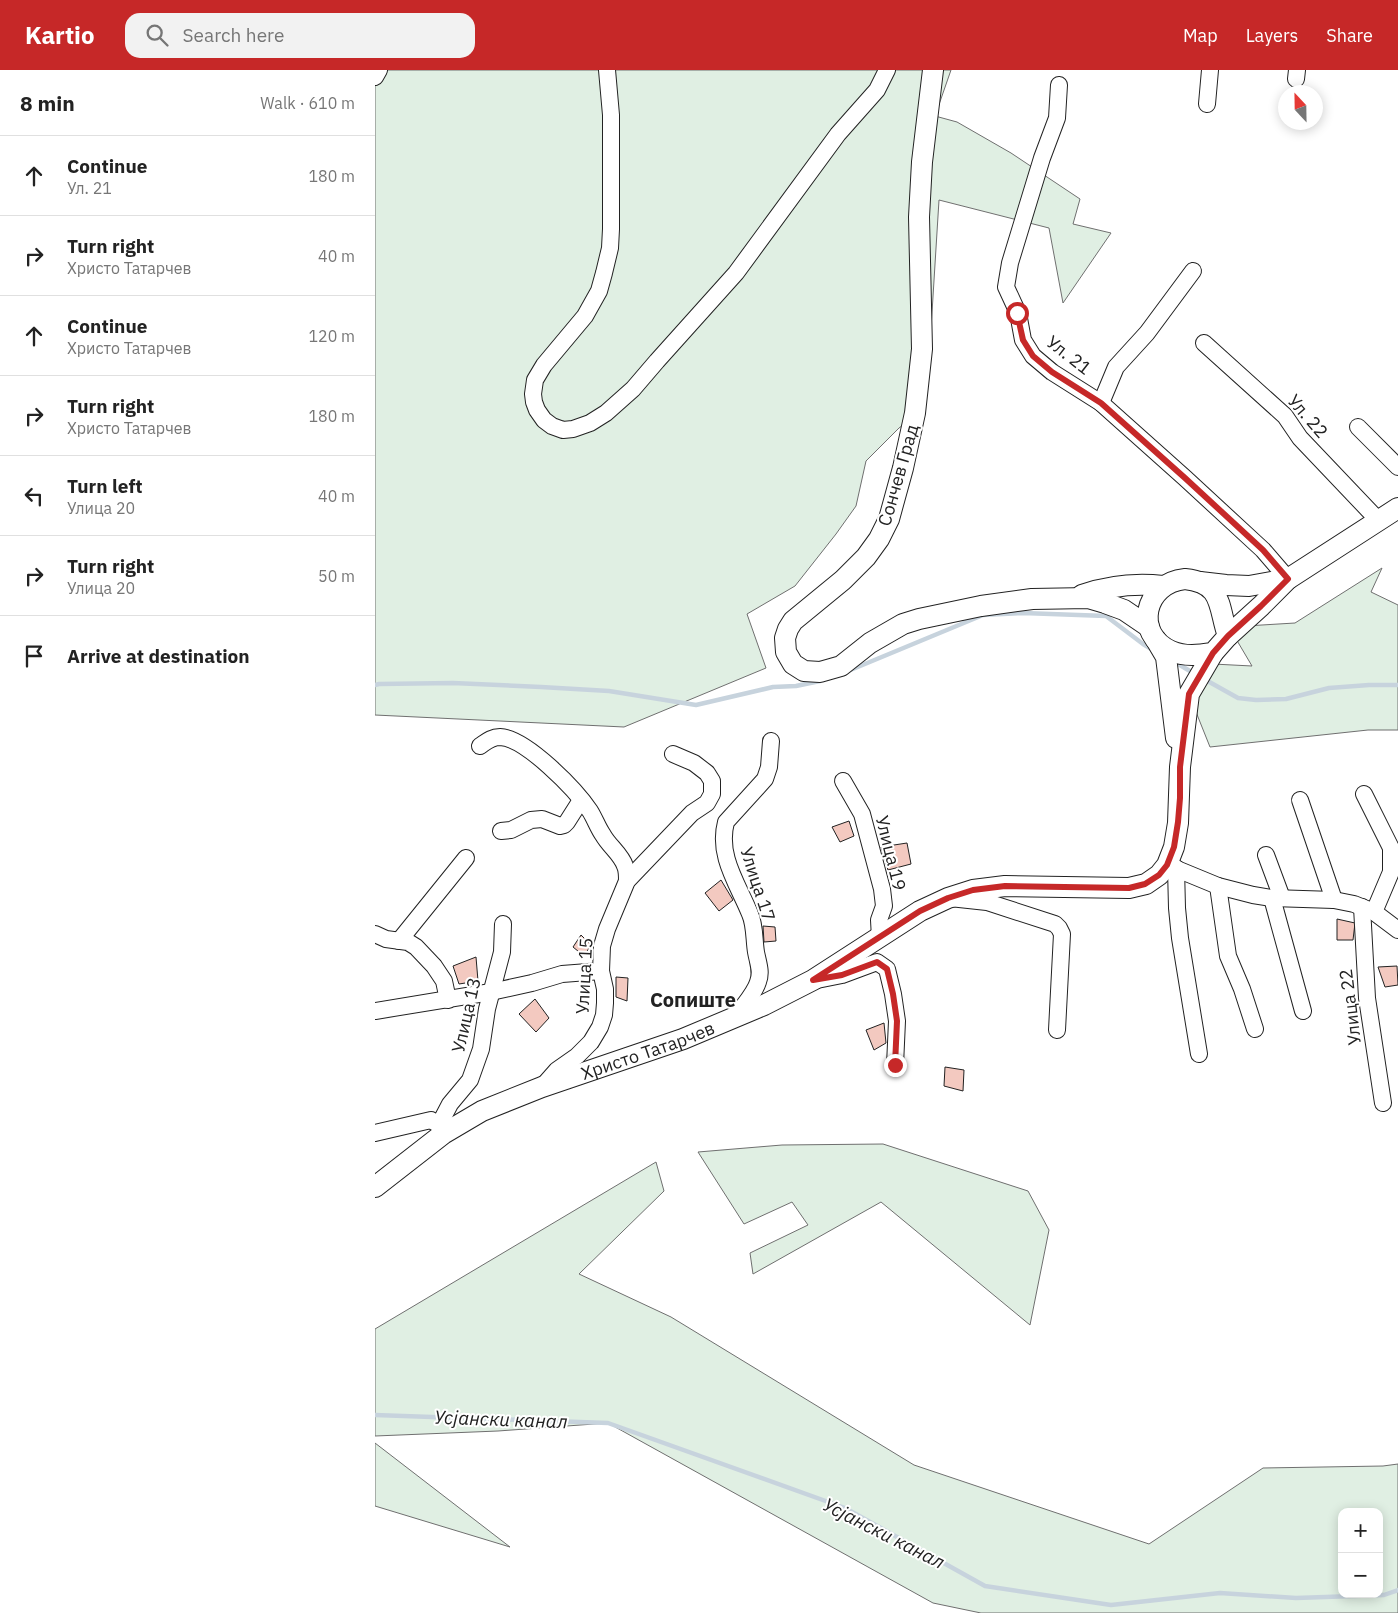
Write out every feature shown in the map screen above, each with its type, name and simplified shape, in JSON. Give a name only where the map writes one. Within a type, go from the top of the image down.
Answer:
[{"type":"main road","name":"Сончев Град","points":[[933,70],[919,217],[922,349],[915,413],[903,468],[889,519],[879,539],[867,556],[843,580],[793,621],[787,629],[785,638],[786,652],[793,664],[803,671],[820,672],[841,666],[870,643],[903,624],[919,619],[1032,598],[1071,598]]},
{"type":"main road","points":[[1071,598],[1088,598],[1124,610],[1152,633],[1163,646],[1172,651],[1193,656],[1213,653],[1228,636],[1288,579],[1398,508]]},
{"type":"main road","points":[[1152,633],[1148,618],[1151,600],[1163,586],[1177,580],[1185,579],[1226,585],[1249,586],[1288,579]]},
{"type":"main road","points":[[1200,582],[1208,587],[1220,602],[1222,620],[1228,636]]},
{"type":"main road","points":[[1071,598],[1115,587],[1145,584],[1163,586]]},
{"type":"main road","name":"Христо Татарчев","points":[[375,1187],[441,1130],[542,1087],[683,1039],[764,1005],[813,980],[920,911],[948,898],[973,890],[1005,886],[1129,888],[1145,884],[1159,875],[1171,866],[1178,822],[1180,767],[1166,657],[1152,633]]},
{"type":"main road","name":"Христо Татарчев","points":[[1180,767],[1189,694],[1213,653]]},
{"type":"street","points":[[375,77],[379,70]]},
{"type":"street","points":[[607,70],[611,115],[611,229],[604,273],[599,291],[585,316],[544,365],[535,380],[533,394],[537,410],[545,420],[563,430],[573,429],[590,423],[606,413],[633,389],[736,273],[838,134],[877,90],[887,70]]},
{"type":"street","points":[[1207,104],[1210,70]]},
{"type":"street","name":"Ул. 21","points":[[1059,85],[1057,118],[1042,158],[1010,263],[1006,286],[1017,313],[1023,340],[1033,356],[1052,372],[1101,403],[1185,478],[1255,543],[1288,579]]},
{"type":"street","points":[[1101,403],[1116,367],[1147,333],[1193,271]]},
{"type":"street","name":"Ул. 22","points":[[1204,343],[1285,416],[1300,438],[1378,520]]},
{"type":"street","points":[[1358,427],[1398,467]]},
{"type":"street","points":[[479,746],[491,738],[499,737],[515,742],[563,778],[590,811],[603,836],[626,866],[627,881]]},
{"type":"street","name":"Улица 17","points":[[735,1018],[758,984],[760,970],[751,916],[730,872],[725,855],[723,831],[726,822],[765,779],[769,767],[771,741]]},
{"type":"street","name":"Улица 15","points":[[542,1087],[557,1070],[577,1056],[591,1042],[600,1027],[605,1003],[605,989],[601,971],[602,946],[627,881],[692,814],[707,803],[712,794],[713,781],[707,773],[694,763],[673,754]]},
{"type":"street","name":"Улица 19","points":[[843,781],[861,814],[882,889],[884,906],[879,920],[880,938]]},
{"type":"street","name":"Улица 22","points":[[1364,794],[1391,848],[1391,872],[1368,910],[1367,998],[1383,1103]]},
{"type":"street","points":[[501,831],[511,830],[531,820],[541,819],[560,826],[567,822],[581,800]]},
{"type":"street","points":[[1300,800],[1334,900]]},
{"type":"street","points":[[1266,854],[1303,1011]]},
{"type":"street","points":[[399,941],[467,858]]},
{"type":"street","points":[[1171,866],[1218,886],[1253,895],[1277,898],[1334,900],[1368,910],[1398,930]]},
{"type":"street","points":[[1171,866],[1199,1054]]},
{"type":"street","points":[[1218,886],[1228,956],[1242,989],[1255,1029]]},
{"type":"street","points":[[948,898],[987,902],[1055,924],[1059,928],[1061,934],[1057,1030]]},
{"type":"street","name":"Улица 13","points":[[441,1130],[450,1104],[470,1080],[481,1049],[491,992],[502,952],[503,924]]},
{"type":"street","points":[[375,934],[386,939],[408,942],[416,947],[435,966],[444,981],[448,1000]]},
{"type":"street","points":[[813,980],[842,975],[877,962],[887,969],[897,1021],[895,1065]]},
{"type":"street","points":[[375,1011],[448,1000],[532,984],[562,974],[601,971]]},
{"type":"street","points":[[375,1133],[431,1120],[441,1130]]},
{"type":"green space","points":[[375,70],[951,70],[935,116],[957,122],[1011,153],[1080,199],[1073,224],[1111,233],[1063,303],[1049,228],[939,200],[930,345],[914,417],[899,428],[866,461],[856,506],[795,586],[747,614],[766,668],[624,727],[375,715]]},
{"type":"green space","points":[[1382,568],[1371,592],[1398,605],[1398,730],[1368,730],[1210,747],[1192,702],[1213,664],[1252,666],[1229,627],[1295,623]]},
{"type":"green space","points":[[883,1144],[1028,1191],[1049,1230],[1030,1325],[881,1202],[753,1274],[750,1253],[808,1225],[792,1202],[744,1224],[698,1152],[782,1145]]},
{"type":"green space","points":[[656,1162],[664,1191],[579,1274],[671,1317],[914,1465],[1149,1544],[1263,1468],[1383,1466],[1398,1464],[1398,1613],[981,1613],[933,1603],[608,1423],[498,1431],[375,1436],[375,1329]]},
{"type":"green space","points":[[375,1443],[510,1547],[375,1506]]},
{"type":"building","points":[[849,821],[854,836],[840,842],[832,827]]},
{"type":"building","points":[[907,843],[911,864],[888,870],[881,847]]},
{"type":"building","points":[[721,880],[733,900],[719,911],[705,893]]},
{"type":"building","points":[[1337,919],[1355,923],[1353,940],[1337,940]]},
{"type":"building","points":[[763,926],[775,927],[776,941],[764,942]]},
{"type":"building","points":[[581,935],[591,945],[584,956],[573,947]]},
{"type":"building","points":[[476,957],[478,981],[459,984],[453,966]]},
{"type":"building","points":[[1397,966],[1398,985],[1385,987],[1378,967]]},
{"type":"building","points":[[616,977],[628,978],[627,1001],[616,997]]},
{"type":"building","points":[[535,999],[549,1018],[536,1032],[519,1014]]},
{"type":"building","points":[[884,1023],[886,1043],[874,1050],[866,1030]]},
{"type":"building","points":[[945,1067],[964,1070],[963,1091],[944,1086]]},
{"type":"waterway","points":[[848,671],[983,615],[1023,613],[1106,616],[1153,650]]},
{"type":"waterway","points":[[1173,661],[1195,674]]},
{"type":"waterway","points":[[1204,679],[1238,698],[1256,700],[1286,699],[1329,688],[1398,685]]},
{"type":"waterway","points":[[375,685],[453,683],[609,691],[696,705],[773,687],[796,686],[820,681]]},
{"type":"waterway","name":"Усјански канал","points":[[375,1415],[608,1423],[845,1508],[985,1586],[1111,1605],[1220,1593],[1296,1598],[1384,1595],[1398,1590]]},
{"type":"district","name":"Сопиште","points":[[693,999]]},
{"type":"route","points":[[895,1065],[897,1021],[887,969],[877,962],[842,975],[813,980],[920,911],[948,898],[973,890],[1005,886],[1129,888],[1145,884],[1159,875],[1167,865],[1174,847],[1180,798],[1180,767],[1189,694],[1213,653],[1228,636],[1288,579],[1263,550],[1101,403],[1052,372],[1033,356],[1023,340],[1017,313]]}]
